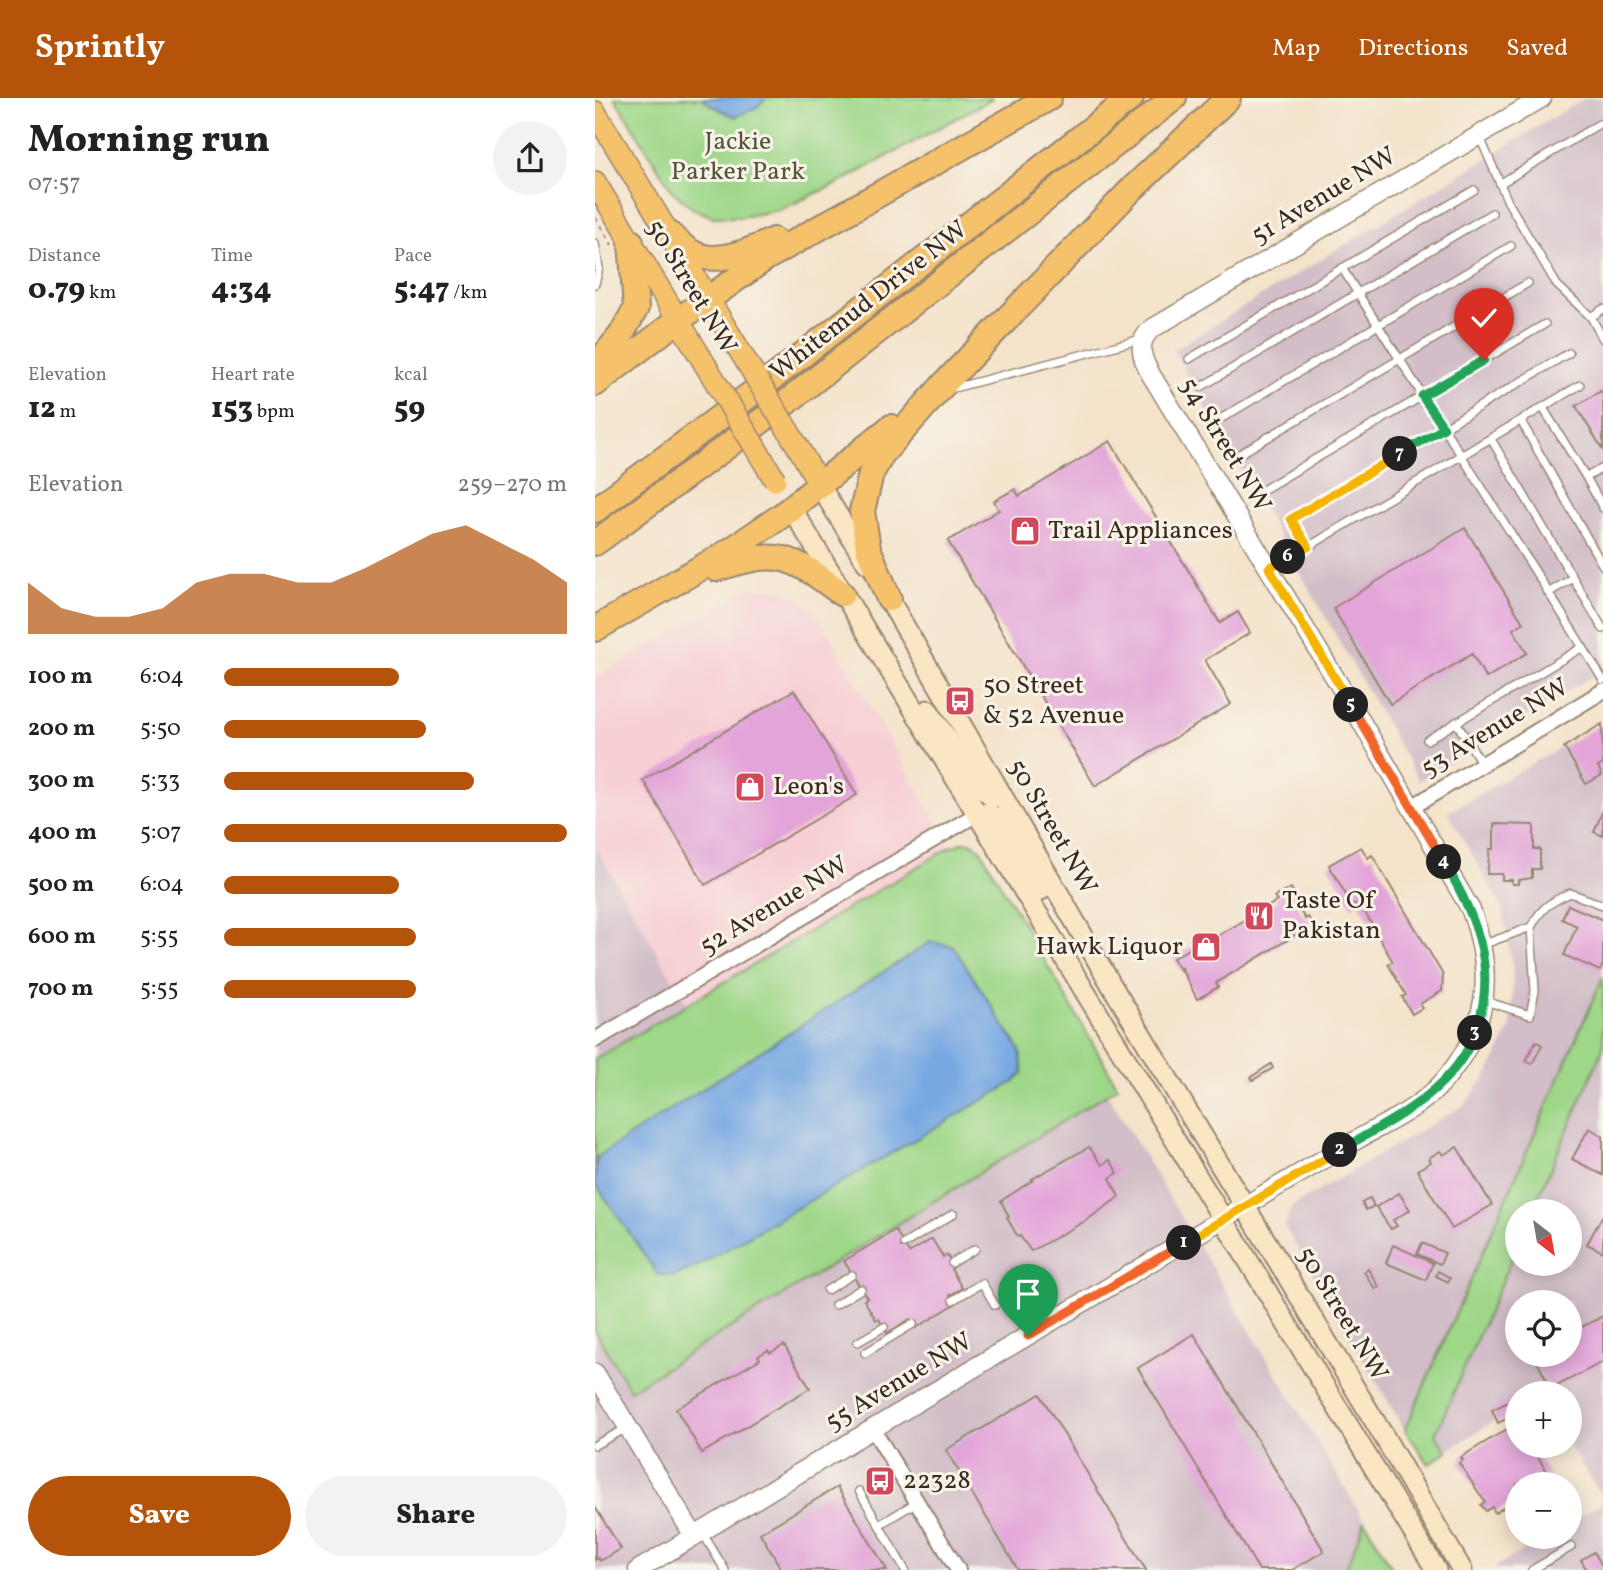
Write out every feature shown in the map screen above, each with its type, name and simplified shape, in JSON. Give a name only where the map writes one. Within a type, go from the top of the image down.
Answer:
[{"type":"highway","points":[[595,384],[678,320],[766,258],[1049,98]]},
{"type":"highway","name":"Whitemud Drive NW","points":[[595,510],[774,377],[1131,98]]},
{"type":"highway","name":"Whitemud Drive NW","points":[[595,543],[787,402],[1174,98]]},
{"type":"highway","points":[[890,599],[868,548],[862,511],[871,474],[882,454],[941,387],[1131,190],[1228,98]]},
{"type":"highway","points":[[667,232],[694,254],[707,258],[758,247],[840,215]]},
{"type":"highway","points":[[595,367],[621,335],[636,309],[631,242]]},
{"type":"highway","points":[[595,629],[728,552],[792,509],[941,387]]},
{"type":"highway","points":[[678,582],[754,558],[773,557],[794,561],[842,594]]},
{"type":"main road","name":"50 Street NW","points":[[595,111],[890,599],[1112,986],[1462,1570]]},
{"type":"main road","name":"50 Street NW","points":[[595,183],[1436,1570]]},
{"type":"main road","points":[[878,651],[914,688],[978,785],[992,796],[1002,797]]},
{"type":"main road","points":[[977,814],[985,812],[993,815],[1001,825],[1062,922],[1112,986]]},
{"type":"street","name":"51 Avenue NW","points":[[1142,343],[1153,328],[1542,98]]},
{"type":"street","name":"54 Street NW","points":[[1142,343],[1142,356],[1150,373],[1471,909],[1482,945],[1483,1009]]},
{"type":"street","name":"53 Avenue NW","points":[[1412,807],[1603,691]]},
{"type":"street","name":"52 Avenue NW","points":[[595,1040],[977,814]]},
{"type":"street","name":"55 Avenue NW","points":[[649,1567],[698,1534],[1417,1105],[1441,1085],[1458,1063],[1473,1040],[1483,1009]]},
{"type":"street","points":[[595,1373],[698,1534]]},
{"type":"street","points":[[873,1429],[955,1569]]},
{"type":"lane","points":[[1501,183],[1599,124]]},
{"type":"lane","points":[[1479,135],[1508,202],[1557,285],[1591,317],[1603,339]]},
{"type":"lane","points":[[1189,359],[1474,190]]},
{"type":"lane","points":[[1201,387],[1492,213]]},
{"type":"lane","points":[[595,243],[599,268],[595,284]]},
{"type":"lane","points":[[1222,418],[1511,246]]},
{"type":"lane","points":[[1342,268],[1422,396],[1463,455],[1603,680]]},
{"type":"lane","points":[[1238,455],[1528,283]]},
{"type":"lane","points":[[1591,317],[1603,309]]},
{"type":"lane","points":[[1261,491],[1545,324]]},
{"type":"lane","points":[[941,387],[1142,343]]},
{"type":"lane","points":[[1308,547],[1291,519],[1569,353]]},
{"type":"lane","points":[[1269,568],[1580,385]]},
{"type":"lane","points":[[1543,408],[1603,508]]},
{"type":"lane","points":[[1521,421],[1603,566]]},
{"type":"lane","points":[[1491,439],[1603,629]]},
{"type":"lane","points":[[1586,477],[1603,468]]},
{"type":"lane","points":[[1548,593],[1573,578]]},
{"type":"lane","points":[[1427,740],[1583,647]]},
{"type":"lane","points":[[1456,722],[1482,764]]},
{"type":"lane","points":[[1483,1009],[1530,1015],[1535,991],[1531,928],[1540,911],[1549,902],[1570,893],[1603,905]]},
{"type":"lane","points":[[1482,945],[1531,928]]},
{"type":"lane","points":[[904,1244],[953,1214]]},
{"type":"lane","points":[[952,1263],[975,1250]]},
{"type":"lane","points":[[827,1290],[852,1275]]},
{"type":"lane","points":[[953,1300],[982,1283],[995,1305]]},
{"type":"lane","points":[[835,1305],[861,1289]]},
{"type":"lane","points":[[865,1353],[913,1324]]},
{"type":"lane","points":[[858,1342],[884,1326]]},
{"type":"lane","points":[[595,1446],[628,1427]]},
{"type":"lane","points":[[859,1491],[905,1570]]},
{"type":"lane","points":[[879,1525],[917,1502]]},
{"type":"lane","points":[[1410,1526],[1430,1514]]},
{"type":"lane","points":[[698,1534],[725,1570]]},
{"type":"lane","points":[[1532,1570],[1568,1549]]},
{"type":"shaded area","points":[[1585,98],[1603,98],[1603,670],[1419,781],[1173,350]]},
{"type":"shaded area","points":[[771,588],[796,595],[819,617],[951,847],[687,1004],[595,847],[595,678],[747,589]]},
{"type":"shaded area","points":[[1603,723],[1603,977],[1405,1430],[1285,1227],[1291,1207],[1464,1105],[1490,1071],[1511,1026],[1513,972],[1503,910],[1448,812]]},
{"type":"shaded area","points":[[595,847],[687,1004],[595,1062]]},
{"type":"shaded area","points":[[1603,1049],[1603,1497],[1577,1458],[1582,1458],[1582,1381],[1505,1381],[1505,1414],[1447,1451],[1435,1435],[1505,1274],[1505,1276],[1582,1276],[1582,1199],[1537,1199]]},
{"type":"shaded area","points":[[1107,1094],[1365,1521],[1345,1570],[595,1570],[595,1331],[631,1389]]},
{"type":"shaded area","points":[[1603,1502],[1603,1570],[1497,1570],[1495,1567],[1526,1549],[1582,1549],[1582,1515]]},
{"type":"green space","name":"Jackie Parker Park","points":[[615,98],[993,98],[839,183],[779,210],[741,217],[712,217],[692,208],[673,192]]},
{"type":"green space","points":[[971,842],[980,849],[1118,1087],[630,1390],[595,1331],[595,1059],[951,847]]},
{"type":"green space","points":[[1603,977],[1603,1049],[1537,1199],[1506,1199]]},
{"type":"green space","points":[[1505,1201],[1505,1274],[1435,1435],[1447,1451],[1429,1464],[1405,1430]]},
{"type":"green space","points":[[1365,1521],[1393,1570],[1345,1570]]},
{"type":"water","points":[[702,98],[766,98],[756,108],[735,117]]},
{"type":"water","points":[[930,942],[953,946],[1020,1050],[1023,1073],[1014,1082],[701,1264],[675,1276],[658,1275],[595,1183],[597,1157]]},
{"type":"building","points":[[1601,391],[1603,395],[1603,450],[1576,406]]},
{"type":"building","points":[[1110,441],[1220,623],[1238,612],[1250,633],[1205,660],[1231,704],[1095,786],[948,541],[999,510],[994,501],[1015,489],[1019,496]]},
{"type":"building","points":[[1465,528],[1523,623],[1513,629],[1527,653],[1486,678],[1472,654],[1390,704],[1333,608]]},
{"type":"building","name":"Leon's","points":[[794,690],[857,795],[705,885],[643,780]]},
{"type":"building","points":[[1602,724],[1603,764],[1598,767],[1602,775],[1586,784],[1564,747]]},
{"type":"building","points":[[1603,810],[1603,836],[1594,832]]},
{"type":"building","points":[[1494,824],[1534,825],[1534,849],[1540,849],[1540,869],[1532,869],[1532,878],[1518,880],[1518,884],[1512,884],[1512,880],[1502,880],[1502,874],[1487,874],[1490,849],[1494,849]]},
{"type":"building","points":[[1361,847],[1368,858],[1372,855],[1443,975],[1442,991],[1420,1004],[1422,1008],[1412,1014],[1402,997],[1406,995],[1388,964],[1393,962],[1359,902],[1352,906],[1329,865]]},
{"type":"building","points":[[1291,888],[1296,897],[1293,898],[1305,919],[1308,917],[1315,929],[1299,938],[1297,934],[1216,983],[1218,987],[1197,999],[1173,958],[1194,946],[1196,949],[1277,901],[1274,897]]},
{"type":"building","points":[[1568,905],[1603,920],[1603,964],[1600,971],[1564,955],[1577,926],[1562,919]]},
{"type":"building","points":[[1536,1041],[1542,1045],[1532,1064],[1526,1061]]},
{"type":"building","points":[[1271,1064],[1273,1068],[1253,1080],[1251,1077]]},
{"type":"building","points":[[1589,1128],[1603,1136],[1603,1175],[1572,1159]]},
{"type":"building","points":[[1089,1147],[1102,1165],[1110,1160],[1118,1173],[1110,1178],[1119,1197],[1087,1220],[1031,1251],[1020,1236],[1018,1237],[1001,1201],[1032,1179]]},
{"type":"building","points":[[1457,1147],[1492,1205],[1452,1229],[1417,1170],[1431,1162],[1429,1158],[1440,1151],[1443,1155]]},
{"type":"building","points":[[1399,1193],[1410,1210],[1393,1220],[1397,1226],[1391,1229],[1376,1207]]},
{"type":"building","points":[[1370,1198],[1374,1206],[1366,1210],[1362,1203]]},
{"type":"building","points":[[1603,1215],[1603,1252],[1587,1244]]},
{"type":"building","points":[[895,1230],[909,1253],[932,1239],[943,1257],[947,1255],[954,1267],[951,1269],[962,1288],[950,1295],[955,1304],[916,1328],[910,1319],[887,1333],[864,1300],[867,1298],[844,1261]]},
{"type":"building","points":[[1422,1243],[1445,1253],[1440,1264],[1417,1254]]},
{"type":"building","points":[[1393,1245],[1433,1263],[1426,1280],[1386,1263]]},
{"type":"building","points":[[1368,1269],[1379,1287],[1375,1289],[1364,1272]]},
{"type":"building","points":[[1438,1271],[1450,1278],[1448,1282],[1436,1276]]},
{"type":"building","points":[[1603,1316],[1603,1362],[1566,1381],[1547,1381],[1540,1367],[1582,1367],[1582,1327]]},
{"type":"building","points":[[1194,1334],[1324,1551],[1292,1570],[1259,1570],[1138,1368]]},
{"type":"building","points":[[784,1345],[810,1388],[702,1453],[676,1409],[760,1359],[758,1356],[768,1350],[770,1353]]},
{"type":"building","points":[[1040,1394],[1146,1570],[1018,1570],[946,1450]]},
{"type":"building","points":[[1505,1404],[1505,1420],[1498,1423],[1492,1410]]},
{"type":"building","points":[[1505,1430],[1505,1458],[1538,1458],[1547,1472],[1505,1472],[1505,1507],[1495,1513],[1492,1507],[1486,1511],[1481,1505],[1485,1502],[1459,1463],[1463,1460],[1461,1457]]},
{"type":"building","points":[[837,1487],[887,1570],[782,1570],[760,1533]]},
{"type":"building","points":[[595,1507],[621,1549],[600,1561],[598,1558],[595,1560]]},
{"type":"building","points":[[1594,1552],[1601,1564],[1603,1563],[1603,1570],[1587,1570],[1581,1560]]},
{"type":"place","name":"Trail Appliances","points":[[1025,531]]},
{"type":"place","name":"50 Street & 52 Avenue","points":[[960,701]]},
{"type":"place","name":"Leon's","points":[[750,787]]},
{"type":"place","name":"Taste Of Pakistan","points":[[1259,916]]},
{"type":"place","name":"Hawk Liquor","points":[[1206,947]]},
{"type":"place","name":"22328","points":[[880,1481]]},
{"type":"route","points":[[1028,1336],[1417,1105],[1441,1085],[1473,1040],[1482,1017],[1485,994],[1482,945],[1471,909],[1269,568],[1308,547],[1291,519],[1444,428],[1422,396],[1484,360]]}]
